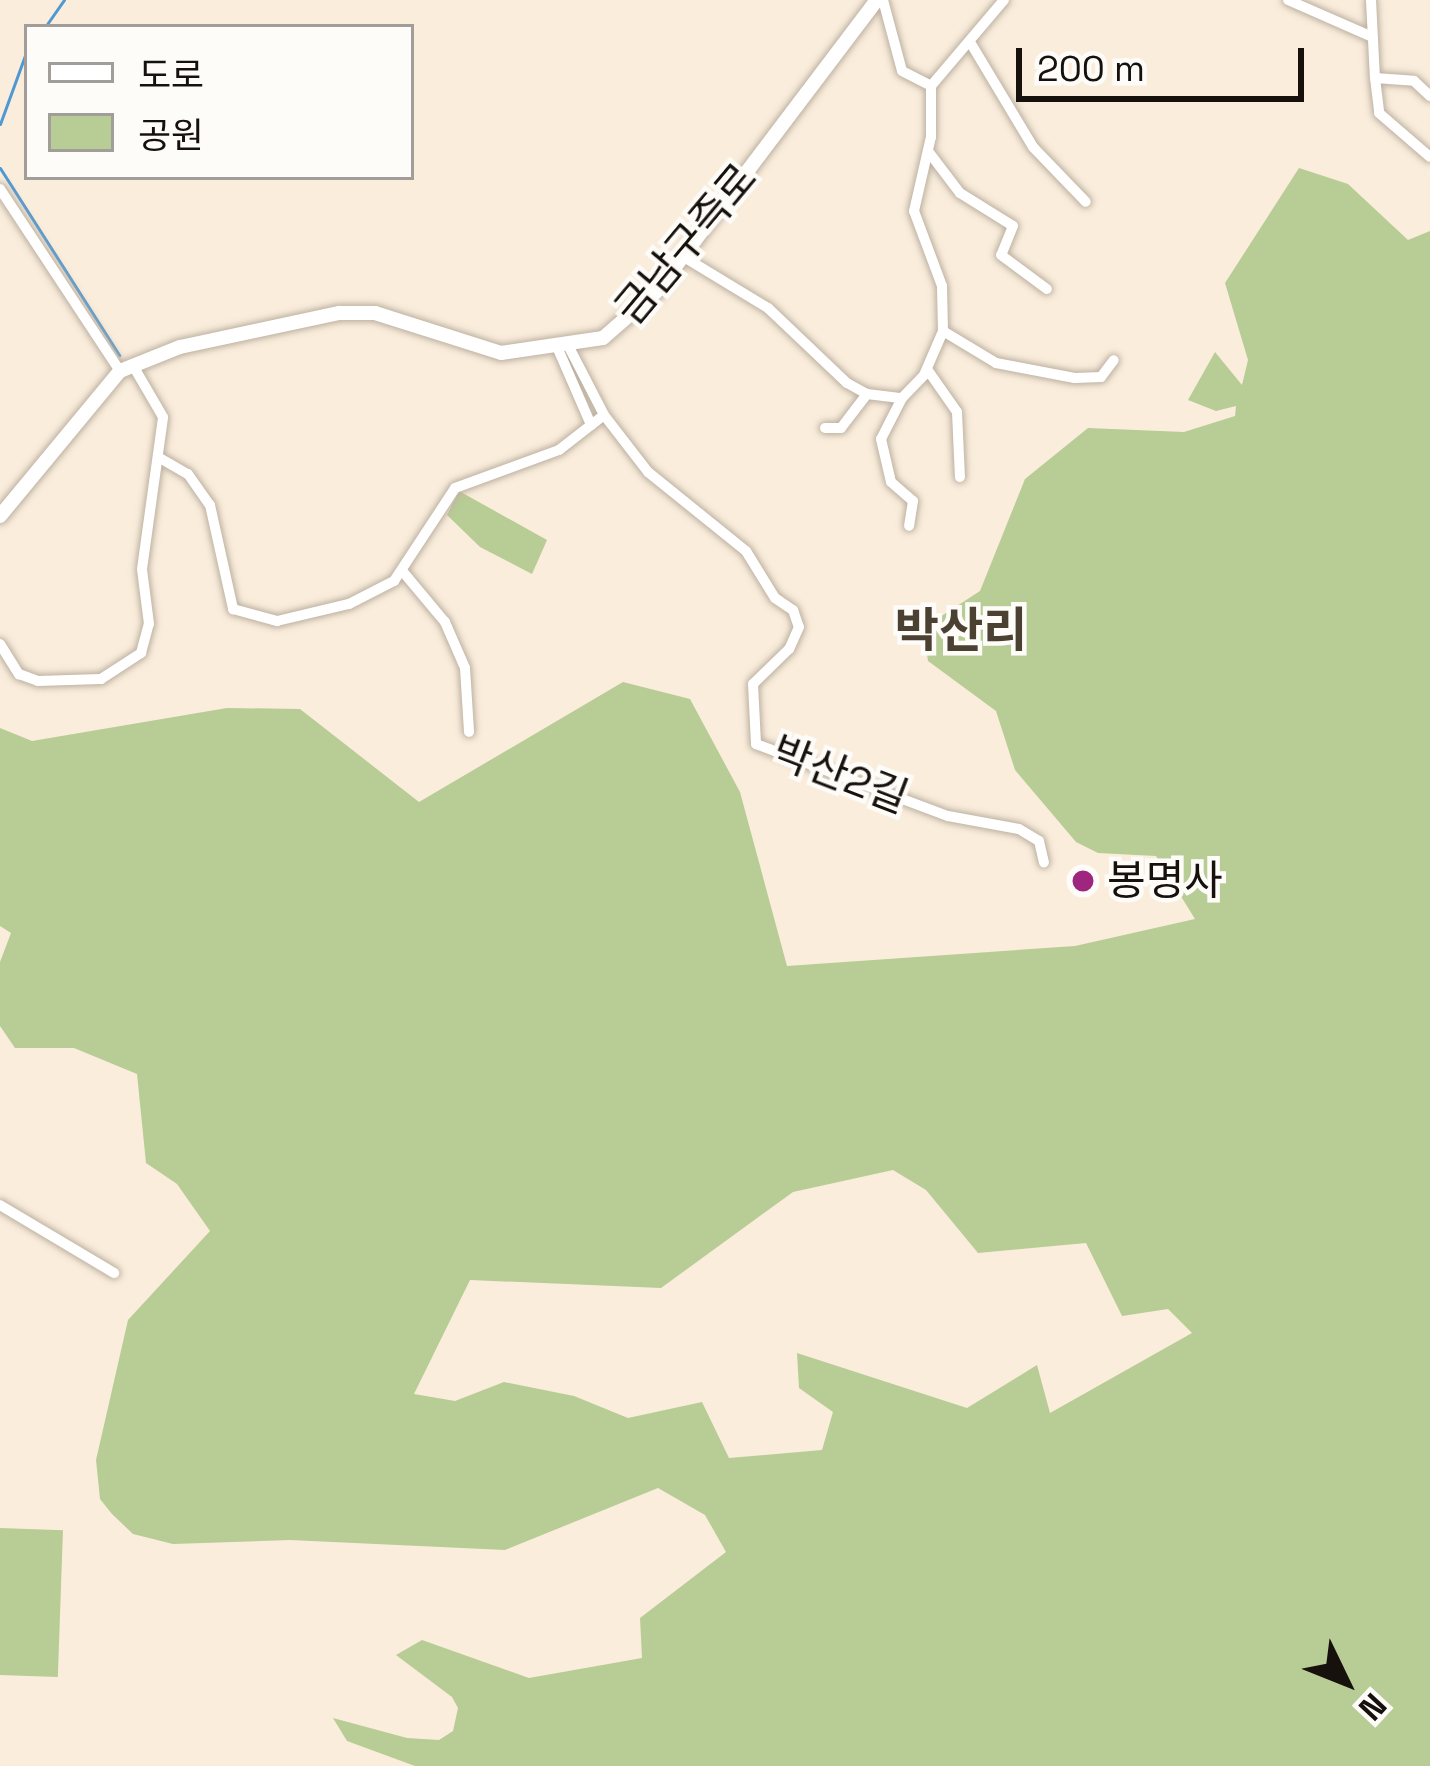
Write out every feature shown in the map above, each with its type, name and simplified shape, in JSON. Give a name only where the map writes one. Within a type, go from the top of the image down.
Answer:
[{"type":"main road","name":"금남구즉로","points":[[126,367],[339,314],[375,313],[468,348],[564,349],[631,320],[880,0]]},
{"type":"main road","points":[[0,516],[126,367]]},
{"type":"street","points":[[880,0],[902,71],[931,86]]},
{"type":"street","points":[[909,526],[913,501],[892,482],[881,439],[902,398],[927,369],[944,332],[942,286],[914,211],[928,152],[931,86],[1004,0]]},
{"type":"street","points":[[1288,0],[1370,36]]},
{"type":"street","points":[[1371,0],[1379,113],[1430,157]]},
{"type":"street","points":[[970,42],[1033,147],[1085,202]]},
{"type":"street","points":[[1375,78],[1414,81],[1430,96]]},
{"type":"street","points":[[928,152],[960,193],[1012,226],[1001,255],[1047,289]]},
{"type":"street","points":[[0,189],[163,417],[142,569],[149,624],[141,653],[101,679],[38,681],[0,673]]},
{"type":"street","points":[[684,257],[768,308],[867,394],[902,398]]},
{"type":"street","points":[[944,332],[996,363],[1075,378],[1101,377],[1114,360]]},
{"type":"street","points":[[564,349],[591,425]]},
{"type":"street","name":"박산2길","points":[[564,349],[604,415],[648,472],[746,551],[775,598],[793,610],[799,627],[789,649],[753,684],[756,745],[948,816],[1018,829],[1039,841],[1045,862]]},
{"type":"street","points":[[927,369],[957,412],[960,478]]},
{"type":"street","points":[[825,428],[841,428],[867,394]]},
{"type":"street","points":[[158,457],[188,474],[210,506],[226,600],[249,619],[349,604],[404,573],[455,488],[559,450],[604,415]]},
{"type":"street","points":[[404,573],[445,622],[464,668],[469,732]]},
{"type":"street","points":[[0,644],[19,674]]},
{"type":"street","points":[[0,1205],[114,1274]]},
{"type":"green space","points":[[1299,168],[1348,184],[1408,240],[1430,231],[1430,1766],[415,1766],[347,1741],[333,1718],[407,1738],[439,1740],[453,1731],[458,1708],[452,1697],[396,1655],[422,1640],[529,1678],[642,1658],[640,1618],[726,1552],[705,1515],[658,1488],[505,1550],[290,1540],[173,1544],[133,1534],[112,1514],[100,1499],[96,1460],[128,1320],[210,1231],[177,1184],[146,1163],[137,1074],[74,1048],[15,1048],[0,1026],[0,962],[11,933],[0,926],[0,728],[32,741],[227,708],[300,709],[419,802],[623,682],[690,699],[740,792],[787,966],[1075,946],[1195,919],[1156,856],[1098,853],[1076,842],[1015,770],[996,711],[928,661],[923,628],[980,591],[1025,479],[1088,428],[1184,432],[1235,416],[1236,406],[1216,411],[1188,400],[1215,352],[1242,385],[1248,360],[1225,283]],"holes":[[[893,1170],[926,1190],[978,1253],[1086,1243],[1122,1316],[1168,1309],[1192,1333],[1050,1413],[1037,1365],[967,1408],[797,1353],[799,1388],[833,1412],[822,1450],[729,1458],[702,1402],[628,1418],[574,1396],[504,1382],[455,1401],[414,1394],[470,1280],[661,1288],[793,1192]]]},
{"type":"green space","points":[[459,491],[547,540],[532,574],[480,547],[447,515]]},
{"type":"green space","points":[[0,1528],[63,1530],[58,1677],[0,1675]]},
{"type":"waterway","points":[[47,24],[64,0]]},
{"type":"waterway","points":[[0,124],[24,58]]},
{"type":"waterway","points":[[0,168],[119,355]]},
{"type":"place","name":"봉명사","points":[[1083,881]]},
{"type":"district","name":"박산리","points":[[961,631]]}]
